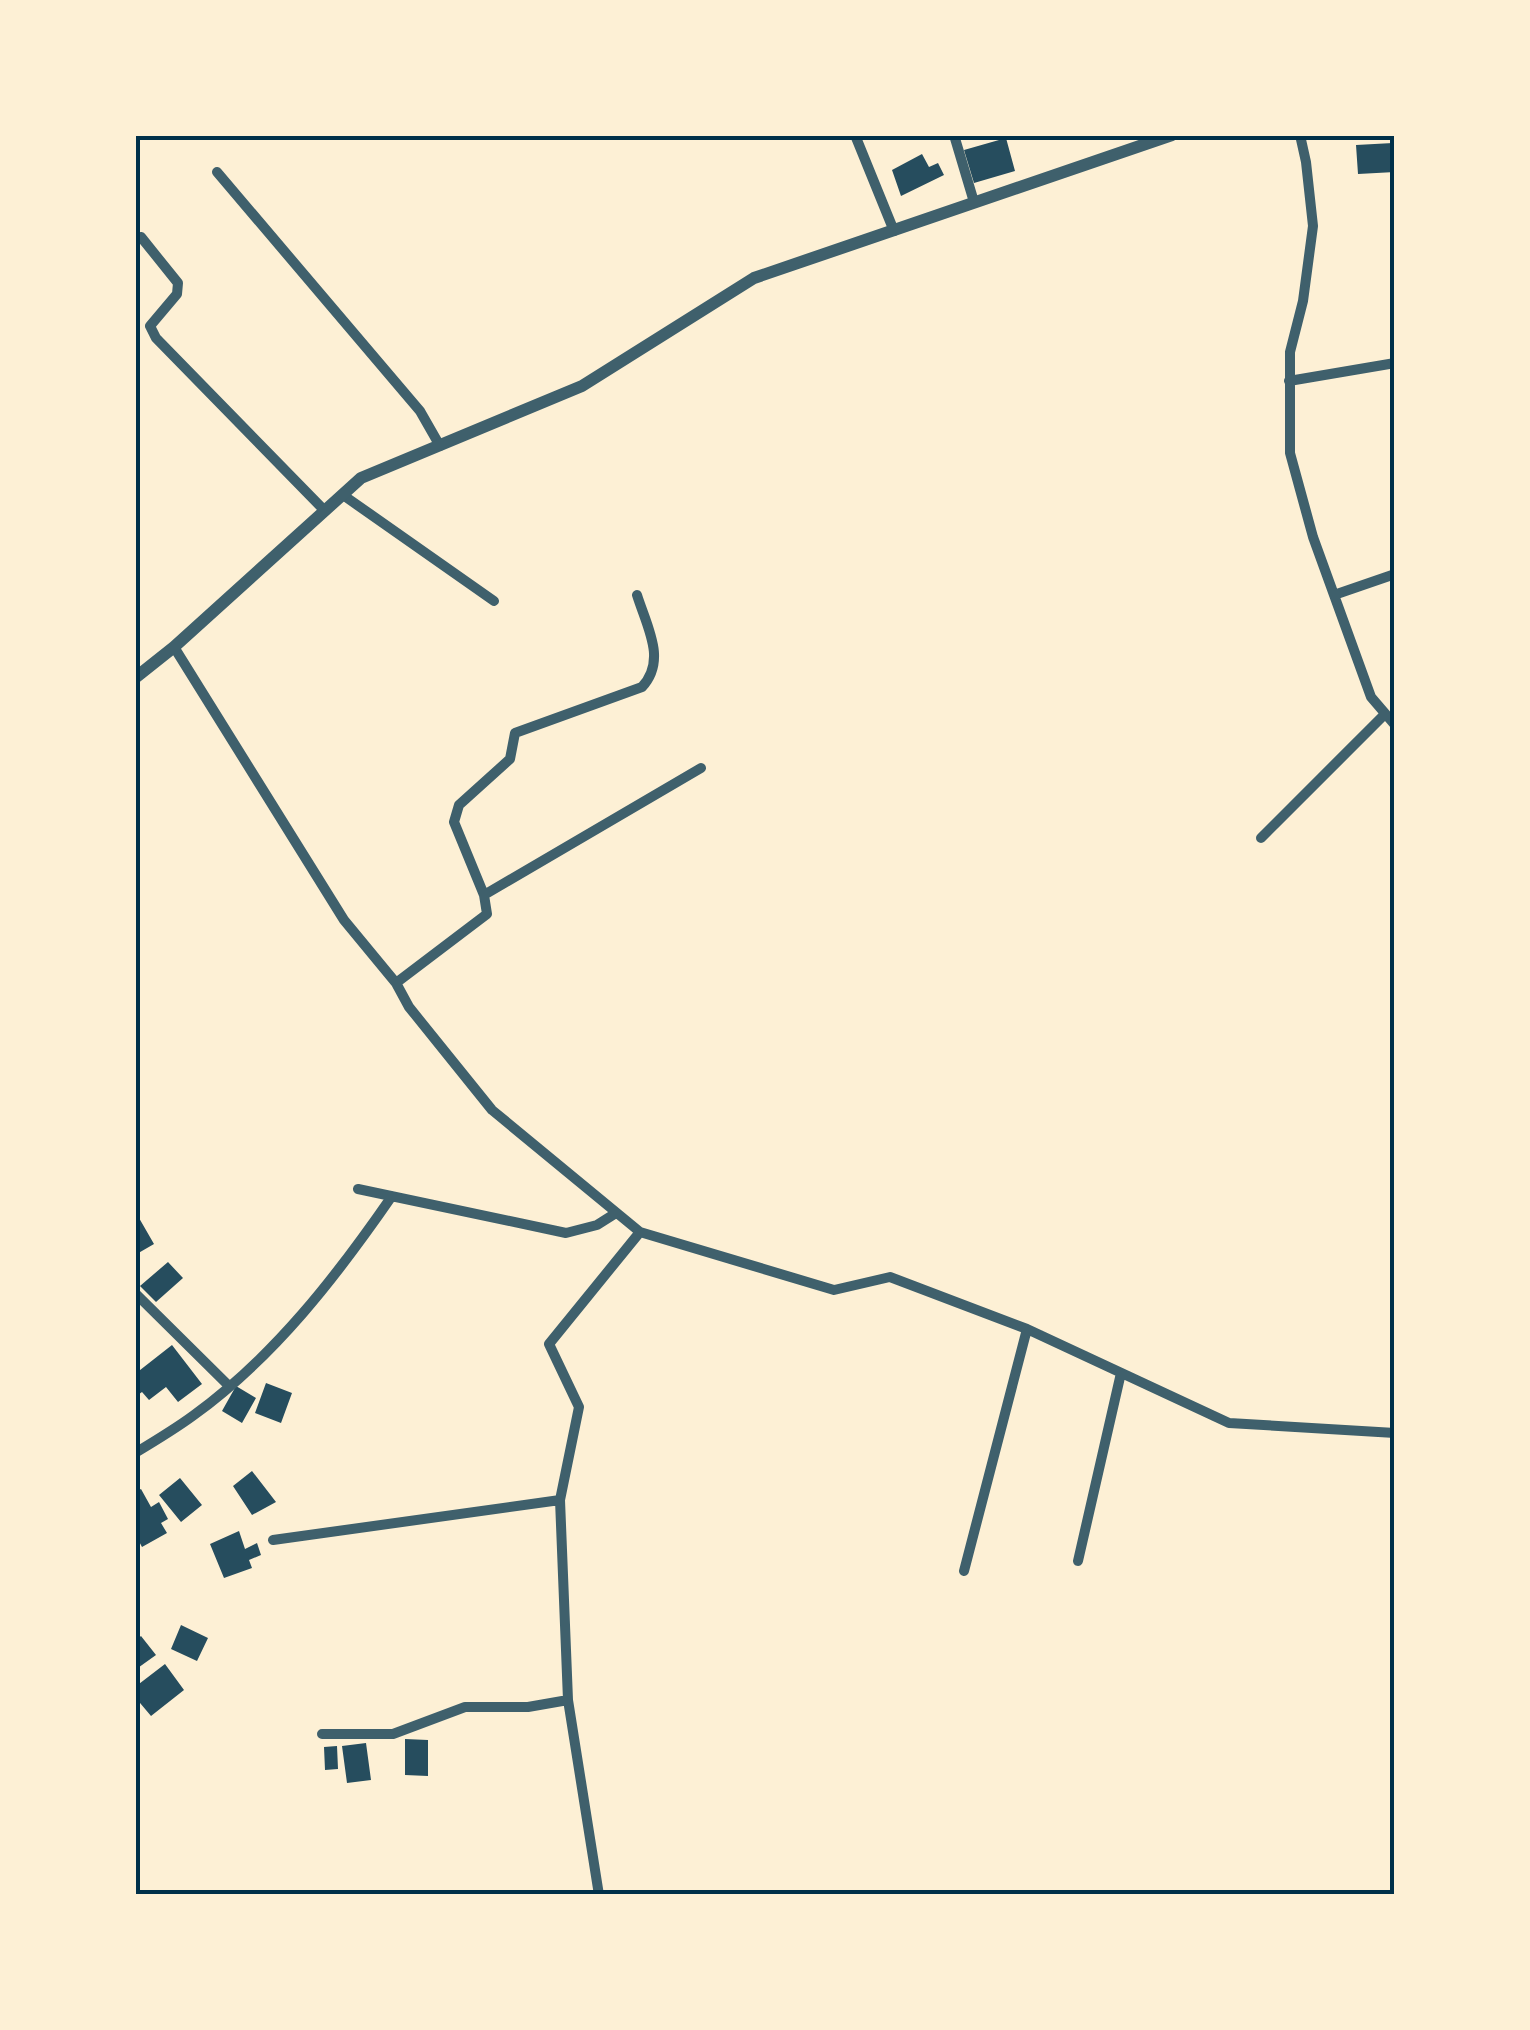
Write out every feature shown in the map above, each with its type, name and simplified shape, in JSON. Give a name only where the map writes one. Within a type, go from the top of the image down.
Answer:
[{"type":"street","points":[[855,135],[894,232]]},
{"type":"street","points":[[954,135],[974,202]]},
{"type":"street","points":[[135,678],[362,478],[582,386],[754,278],[1172,135]]},
{"type":"street","points":[[1300,135],[1312,226],[1302,301],[1290,352],[1290,454],[1313,537],[1371,698],[1395,725]]},
{"type":"street","points":[[217,172],[420,411],[440,446]]},
{"type":"street","points":[[140,237],[178,283],[177,294],[150,326],[156,338],[325,511]]},
{"type":"street","points":[[1289,382],[1395,363]]},
{"type":"street","points":[[342,496],[494,602]]},
{"type":"street","points":[[1334,595],[1395,574]]},
{"type":"street","points":[[396,984],[487,914],[484,895],[454,822],[459,805],[510,759],[516,733],[642,686],[653,675],[657,662],[637,595]]},
{"type":"street","points":[[174,647],[344,920],[396,984],[409,1008],[492,1110],[640,1232],[834,1290],[890,1277],[1027,1329],[1229,1423],[1395,1433]]},
{"type":"street","points":[[1261,838],[1386,714]]},
{"type":"street","points":[[484,895],[701,768]]},
{"type":"street","points":[[358,1189],[566,1233],[597,1226],[616,1212]]},
{"type":"street","points":[[135,1453],[196,1414],[292,1327],[349,1258],[392,1196]]},
{"type":"street","points":[[599,1895],[568,1700],[560,1500],[579,1408],[549,1344],[640,1232]]},
{"type":"street","points":[[135,1293],[228,1385]]},
{"type":"street","points":[[964,1571],[1027,1329]]},
{"type":"street","points":[[1078,1561],[1122,1373]]},
{"type":"street","points":[[272,1540],[560,1500]]},
{"type":"street","points":[[322,1734],[393,1734],[465,1707],[528,1707],[568,1700]]},
{"type":"building","points":[[1006,138],[1015,171],[974,183],[964,150]]},
{"type":"building","points":[[1393,143],[1395,172],[1358,174],[1356,145]]},
{"type":"building","points":[[922,154],[929,167],[938,163],[944,175],[901,196],[892,170]]},
{"type":"building","points":[[135,1211],[154,1244],[135,1255]]},
{"type":"building","points":[[168,1262],[183,1278],[156,1302],[140,1286]]},
{"type":"building","points":[[172,1345],[202,1384],[178,1402],[166,1387],[149,1400],[142,1392],[135,1397],[135,1374]]},
{"type":"building","points":[[266,1383],[292,1393],[281,1423],[255,1413]]},
{"type":"building","points":[[236,1386],[256,1398],[242,1423],[222,1411]]},
{"type":"building","points":[[252,1471],[276,1502],[252,1515],[233,1486]]},
{"type":"building","points":[[180,1478],[202,1505],[181,1522],[159,1495]]},
{"type":"building","points":[[141,1489],[151,1507],[159,1502],[168,1519],[161,1523],[167,1533],[142,1547],[135,1534],[135,1492]]},
{"type":"building","points":[[239,1531],[245,1549],[257,1543],[261,1555],[249,1560],[252,1568],[224,1578],[210,1544]]},
{"type":"building","points":[[181,1625],[208,1638],[197,1661],[171,1649]]},
{"type":"building","points":[[141,1636],[156,1655],[135,1670],[135,1641]]},
{"type":"building","points":[[165,1664],[184,1690],[151,1716],[135,1697],[135,1687]]},
{"type":"building","points":[[405,1739],[428,1740],[428,1776],[405,1775]]},
{"type":"building","points":[[366,1743],[371,1780],[347,1783],[342,1746]]},
{"type":"building","points":[[337,1746],[338,1769],[325,1770],[324,1747]]}]
